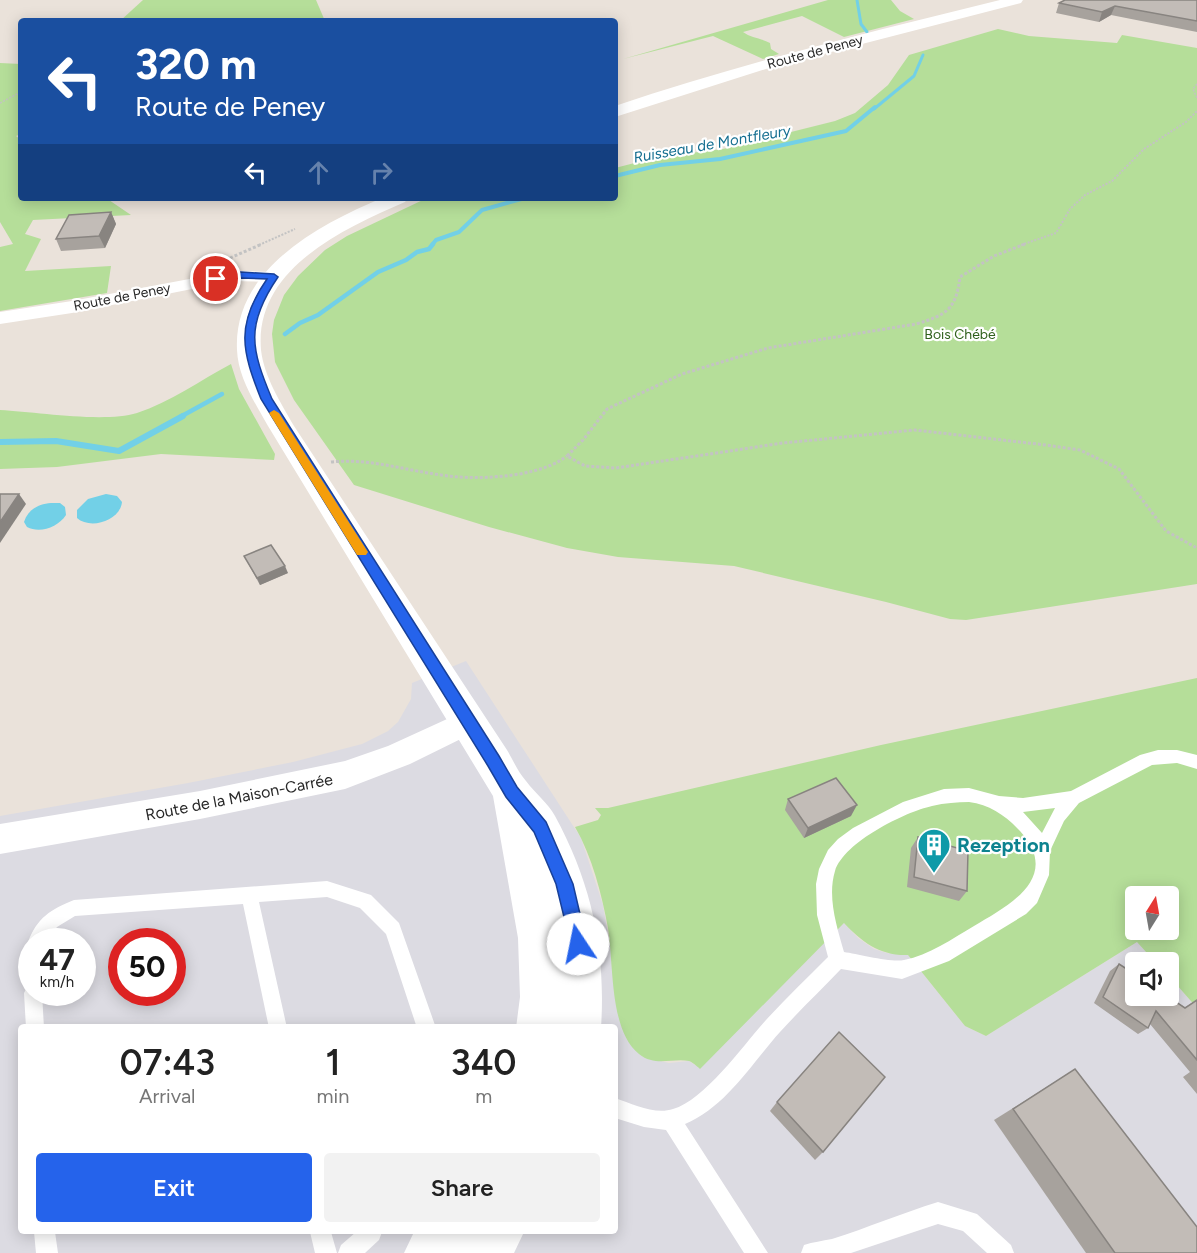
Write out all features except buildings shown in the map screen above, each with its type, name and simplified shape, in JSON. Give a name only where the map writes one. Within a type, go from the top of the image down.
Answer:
[{"type":"main road","name":"Route de Peney","points":[[618,111],[788,58],[1016,0]]},
{"type":"main road","points":[[392,201],[327,232],[295,255],[274,277],[260,297],[249,331],[251,362],[266,399],[469,721],[511,792],[540,827],[564,884],[576,927],[581,994],[578,1024]]},
{"type":"main road","points":[[511,792],[532,883],[541,938],[542,998],[539,1024]]},
{"type":"main road","points":[[430,1253],[446,1234]]},
{"type":"main road","points":[[481,1253],[496,1234]]},
{"type":"street","name":"Route de Peney","points":[[0,318],[82,305],[232,276],[274,277]]},
{"type":"street","name":"Route de la Maison-Carrée","points":[[0,839],[200,806],[345,775],[399,755],[469,721]]},
{"type":"lane","points":[[838,960],[823,897],[824,878],[829,863],[844,844],[902,808],[929,799],[968,795],[1023,805],[1073,798],[1157,756],[1177,755],[1197,762]]},
{"type":"lane","points":[[838,960],[902,970],[943,955],[1020,908],[1031,899],[1042,869],[1042,850],[1058,816],[1073,798]]},
{"type":"lane","points":[[998,802],[1030,832],[1042,850]]},
{"type":"lane","points":[[43,928],[54,917],[74,908],[327,889],[365,902],[393,929],[426,1024]]},
{"type":"lane","points":[[249,894],[277,1024]]},
{"type":"lane","points":[[618,1109],[654,1119],[671,1120],[690,1113],[708,1099],[793,1004],[838,960]]},
{"type":"lane","points":[[34,1006],[35,1024]]},
{"type":"lane","points":[[671,1120],[757,1253]]},
{"type":"lane","points":[[812,1253],[830,1250],[886,1228],[938,1213],[969,1222],[1004,1253]]},
{"type":"lane","points":[[45,1234],[47,1253]]},
{"type":"lane","points":[[321,1234],[326,1253]]},
{"type":"lane","points":[[349,1253],[369,1234]]},
{"type":"path","points":[[1197,84],[1193,89],[1197,98]]},
{"type":"path","points":[[0,103],[18,94]]},
{"type":"path","points":[[336,461],[369,462],[471,479],[546,468],[556,465],[567,456],[583,440],[607,409],[682,374],[768,348],[916,324],[945,313],[958,295],[960,277],[974,266],[992,257],[1056,233],[1070,208],[1085,195],[1113,181],[1144,149],[1186,122],[1197,111]]},
{"type":"path","points":[[567,456],[585,466],[616,468],[783,443],[915,430],[1046,445],[1080,450],[1119,469],[1166,531],[1197,548]]},
{"type":"shaded area","points":[[466,661],[581,838],[603,905],[626,1038],[643,1057],[669,1063],[689,1061],[700,1068],[844,923],[858,938],[874,949],[908,955],[965,1026],[986,1036],[1137,942],[1146,952],[1125,952],[1125,1006],[1179,1006],[1179,987],[1197,1008],[1197,1253],[0,1253],[0,816],[293,762],[362,744],[388,731],[398,722],[411,699],[412,683]]},
{"type":"green space","points":[[143,0],[316,0],[324,18],[123,18]]},
{"type":"green space","points":[[828,0],[891,0],[900,11],[914,19],[844,37],[802,16],[743,32],[770,43],[771,49],[779,54],[763,59],[713,36],[623,59]]},
{"type":"green space","name":"Bois Chébé","points":[[998,29],[1029,36],[1117,43],[1122,35],[1197,48],[1197,584],[966,620],[950,619],[734,566],[618,557],[567,548],[489,527],[354,485],[294,400],[275,362],[272,334],[274,320],[284,295],[298,276],[325,250],[347,236],[421,201],[618,201],[618,167],[658,157],[723,149],[835,121],[855,113],[888,85],[909,55]]},
{"type":"green space","points":[[0,63],[18,64],[18,135],[16,136],[18,138],[18,201],[110,201],[131,215],[33,220],[25,234],[41,239],[25,271],[111,266],[107,293],[0,311],[0,247],[13,244],[0,222]]},
{"type":"green space","points":[[231,364],[239,389],[275,454],[274,460],[161,454],[57,467],[0,469],[0,410],[89,417],[123,416],[161,403]]},
{"type":"green space","points":[[1197,678],[1197,1008],[1179,987],[1179,952],[1146,952],[1137,942],[986,1036],[965,1026],[908,955],[889,953],[872,946],[844,923],[700,1069],[689,1061],[657,1061],[645,1058],[629,1043],[622,1029],[614,996],[608,928],[603,902],[596,876],[575,827],[598,820],[601,815],[595,808],[608,808],[881,745]]},
{"type":"water","points":[[106,494],[117,496],[122,502],[120,509],[110,519],[104,522],[89,523],[77,518],[77,510],[88,499]]},
{"type":"water","points":[[60,503],[65,507],[66,515],[63,519],[48,528],[37,530],[27,527],[24,522],[31,511],[38,506]]},
{"type":"waterway","name":"Ruisseau de Montfleury","points":[[857,0],[861,24],[867,32]]},
{"type":"waterway","name":"Ruisseau de Montfleury","points":[[874,109],[914,76],[923,55]]},
{"type":"waterway","name":"Ruisseau de Montfleury","points":[[618,175],[660,165],[720,159],[846,131],[875,107]]},
{"type":"waterway","name":"Ruisseau de Montfleury","points":[[432,245],[436,240],[459,232],[482,210],[514,201]]},
{"type":"waterway","name":"Ruisseau de Montfleury","points":[[285,334],[300,323],[318,315],[378,272],[406,260],[417,252],[429,249],[433,244]]},
{"type":"waterway","name":"Ruisseau de Montfleury","points":[[180,417],[222,394]]},
{"type":"waterway","name":"Ruisseau de Montfleury","points":[[0,442],[56,441],[119,451],[183,416]]},
{"type":"slow traffic","points":[[274,413],[362,552]]},
{"type":"place","name":"Rezeption","points":[[934,874]]},
{"type":"route","points":[[216,279],[241,275],[274,277],[260,297],[248,341],[251,362],[266,399],[494,761],[511,792],[540,827],[564,884],[576,927],[578,944]]}]
